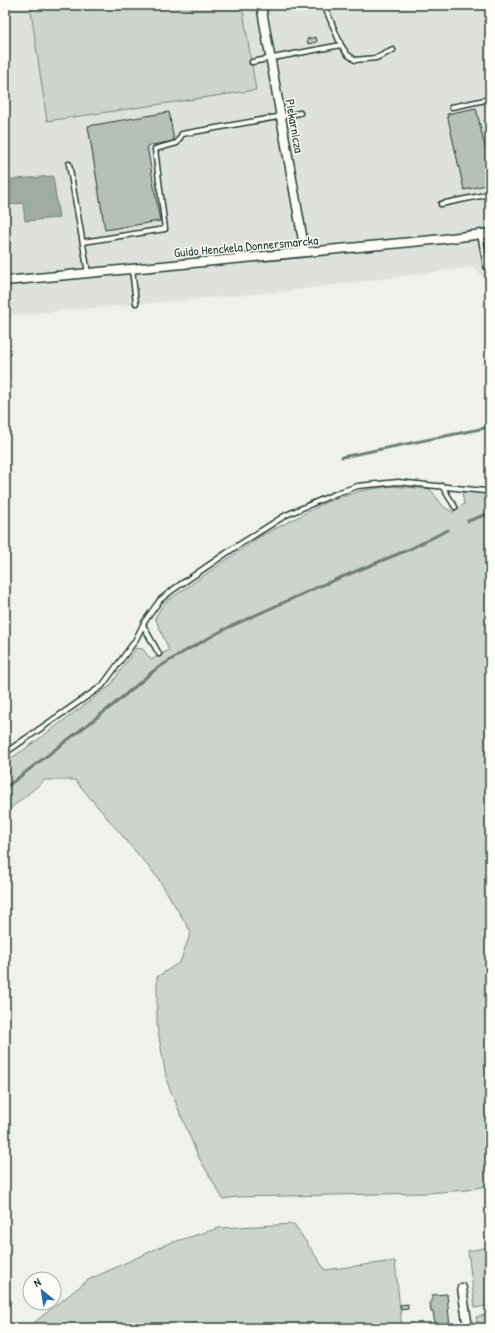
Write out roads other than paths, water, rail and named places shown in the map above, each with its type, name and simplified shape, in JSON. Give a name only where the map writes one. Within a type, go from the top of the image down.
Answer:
[{"type":"street","name":"Piekarnicza","points":[[261,5],[305,252]]},
{"type":"street","name":"Guido Henckela Donnersmarcka","points":[[5,281],[443,239],[490,233]]},
{"type":"street","points":[[462,1288],[468,1328]]},
{"type":"lane","points":[[324,5],[341,45],[347,54],[355,60],[376,58],[393,50]]},
{"type":"lane","points":[[252,62],[341,45]]},
{"type":"lane","points":[[452,107],[490,99]]},
{"type":"lane","points":[[83,242],[165,229],[155,149],[177,143],[182,134],[300,113]]},
{"type":"lane","points":[[69,164],[88,273]]},
{"type":"lane","points":[[441,204],[490,194]]},
{"type":"lane","points":[[480,234],[486,266]]},
{"type":"lane","points":[[132,269],[136,303]]},
{"type":"lane","points":[[5,753],[102,686],[135,641],[156,605],[174,589],[239,544],[286,515],[337,493],[358,486],[398,482],[490,490]]},
{"type":"lane","points":[[442,486],[455,507]]},
{"type":"lane","points":[[143,626],[159,654]]},
{"type":"waterway","points":[[342,457],[490,427]]},
{"type":"waterway","points":[[468,521],[490,513]]},
{"type":"waterway","points":[[5,788],[113,705],[156,669],[187,650],[225,629],[320,586],[410,549],[448,530]]}]
